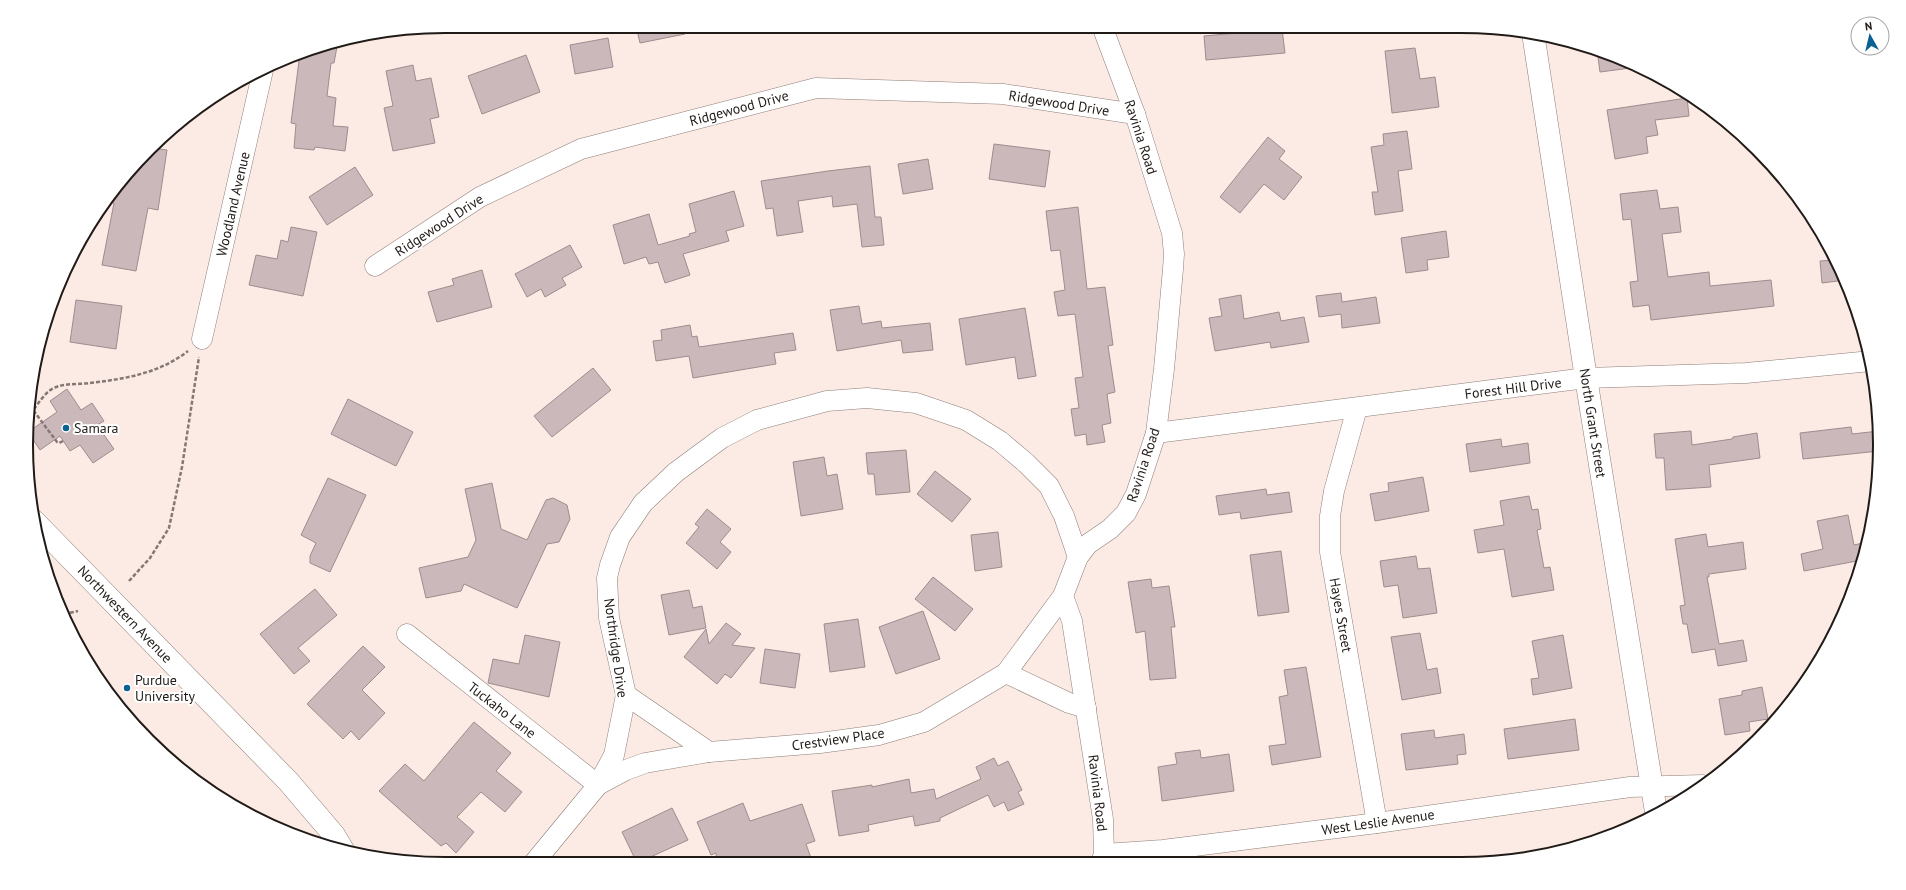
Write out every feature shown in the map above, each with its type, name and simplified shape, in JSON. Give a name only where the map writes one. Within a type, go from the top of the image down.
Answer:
[{"type":"street","name":"Ravinia Road","points":[[1102,857],[1103,819],[1086,708],[1072,621],[1062,596],[1078,557],[1088,544],[1110,528],[1126,513],[1136,494],[1156,433],[1164,369],[1174,254],[1172,234],[1135,114],[1105,33]]},
{"type":"street","name":"North Grant Street","points":[[1534,40],[1586,378],[1656,808]]},
{"type":"street","name":"Woodland Avenue","points":[[202,339],[262,76]]},
{"type":"street","name":"Ridgewood Drive","points":[[375,266],[480,197],[581,149],[816,88],[1003,94],[1135,114]]},
{"type":"street","name":"Forest Hill Drive","points":[[1156,433],[1586,378],[1746,373],[1864,362]]},
{"type":"street","name":"Northridge Drive","points":[[539,857],[598,785],[614,755],[626,695],[609,618],[607,578],[620,537],[643,503],[676,472],[722,438],[757,420],[827,400],[867,398],[916,403],[966,420],[1000,441],[1026,463],[1049,486],[1064,516],[1078,557]]},
{"type":"street","name":"Hayes Street","points":[[1356,408],[1334,491],[1330,516],[1330,552],[1377,823]]},
{"type":"street","name":"Northwestern Avenue","points":[[42,529],[288,781],[331,841]]},
{"type":"street","name":"Crestview Place","points":[[709,752],[820,743],[879,735],[924,722],[1006,673],[1062,596]]},
{"type":"street","name":"Tuckaho Lane","points":[[406,634],[598,785]]},
{"type":"street","points":[[1006,673],[1069,703],[1086,708]]},
{"type":"street","points":[[626,695],[709,752]]},
{"type":"street","name":"Northridge Drive","points":[[598,785],[626,770],[646,763],[709,752]]},
{"type":"street","name":"West Leslie Avenue","points":[[1110,857],[1377,823],[1630,787],[1694,785]]},
{"type":"path","points":[[35,407],[49,391],[64,384],[89,384],[130,378],[158,369],[181,356],[202,339]]},
{"type":"path","points":[[128,581],[150,558],[169,528],[182,467],[202,339]]},
{"type":"path","points":[[35,412],[57,442],[59,443],[63,441]]},
{"type":"path","points":[[69,613],[78,611]]},
{"type":"building","points":[[638,33],[685,33],[685,34],[640,43]]},
{"type":"building","points":[[1237,33],[1282,33],[1285,53],[1206,60],[1204,36]]},
{"type":"building","points":[[608,38],[613,67],[575,74],[570,45]]},
{"type":"building","points":[[337,47],[334,63],[331,63],[327,96],[336,98],[333,126],[348,127],[345,151],[315,147],[314,150],[294,148],[296,124],[291,123],[299,60]]},
{"type":"building","points":[[1415,48],[1420,79],[1435,77],[1439,107],[1392,113],[1385,51]]},
{"type":"building","points":[[526,55],[540,92],[482,114],[468,76]]},
{"type":"building","points":[[1598,57],[1628,68],[1600,72]]},
{"type":"building","points":[[413,65],[416,81],[431,78],[439,117],[430,119],[435,143],[393,151],[384,108],[393,106],[386,71]]},
{"type":"building","points":[[1684,98],[1687,100],[1689,116],[1655,120],[1658,135],[1646,137],[1648,153],[1615,159],[1607,110]]},
{"type":"building","points":[[1407,131],[1412,169],[1398,171],[1403,211],[1375,215],[1372,192],[1378,192],[1371,147],[1384,145],[1383,134]]},
{"type":"building","points":[[1268,137],[1285,151],[1279,159],[1302,177],[1284,200],[1264,184],[1240,213],[1220,197]]},
{"type":"building","points":[[994,144],[1050,151],[1045,187],[989,179]]},
{"type":"building","points":[[159,149],[167,150],[158,210],[148,208],[136,271],[102,265],[114,203],[112,203],[135,173]]},
{"type":"building","points":[[928,159],[933,189],[903,194],[898,164]]},
{"type":"building","points":[[870,166],[875,217],[881,217],[884,245],[862,247],[857,204],[833,207],[832,196],[798,201],[803,232],[777,236],[773,208],[766,209],[761,181]]},
{"type":"building","points":[[355,167],[373,195],[327,225],[309,197]]},
{"type":"building","points":[[1657,190],[1660,209],[1678,207],[1681,232],[1662,234],[1668,277],[1709,272],[1710,286],[1771,280],[1774,306],[1651,320],[1649,305],[1633,307],[1630,282],[1638,281],[1631,219],[1623,220],[1620,194]]},
{"type":"building","points":[[734,191],[744,226],[726,231],[729,241],[683,254],[690,275],[665,283],[658,262],[649,264],[646,257],[624,264],[613,225],[649,214],[658,245],[690,236],[689,234],[696,232],[689,204]]},
{"type":"building","points":[[1078,207],[1087,289],[1105,287],[1113,345],[1108,346],[1115,392],[1107,394],[1111,423],[1102,425],[1105,442],[1087,445],[1086,434],[1075,436],[1071,409],[1079,408],[1075,378],[1083,377],[1075,314],[1058,316],[1054,292],[1065,290],[1060,250],[1051,251],[1046,211]]},
{"type":"building","points":[[291,227],[317,232],[303,296],[249,285],[256,255],[277,259],[281,240],[288,242]]},
{"type":"building","points":[[1446,231],[1449,257],[1427,260],[1428,270],[1406,273],[1401,238]]},
{"type":"building","points":[[570,245],[582,267],[562,278],[566,285],[545,297],[541,289],[527,297],[515,274]]},
{"type":"building","points":[[1830,260],[1839,281],[1822,283],[1820,261]]},
{"type":"building","points":[[482,270],[492,307],[437,322],[428,292],[454,285],[452,279]]},
{"type":"building","points":[[1341,293],[1342,302],[1376,297],[1380,323],[1342,328],[1341,314],[1319,317],[1316,296]]},
{"type":"building","points":[[1241,295],[1244,319],[1279,312],[1281,321],[1304,317],[1309,342],[1271,348],[1270,342],[1215,351],[1209,318],[1222,316],[1219,299]]},
{"type":"building","points":[[76,300],[122,306],[116,349],[70,342]]},
{"type":"building","points":[[859,306],[862,324],[881,321],[882,328],[930,323],[933,350],[903,353],[901,340],[837,351],[830,310]]},
{"type":"building","points":[[1025,308],[1036,376],[1018,379],[1015,357],[966,365],[959,319]]},
{"type":"building","points":[[690,325],[692,337],[697,336],[699,347],[793,333],[796,350],[774,353],[776,364],[693,378],[689,356],[656,361],[653,341],[662,340],[661,330]]},
{"type":"building","points":[[593,368],[611,390],[552,437],[534,416]]},
{"type":"building","name":"Samara","points":[[67,389],[81,410],[92,403],[104,421],[97,425],[114,449],[93,463],[80,445],[70,451],[60,436],[40,450],[33,440],[34,428],[57,412],[50,401]]},
{"type":"building","points":[[348,399],[413,432],[396,466],[331,434]]},
{"type":"building","points":[[1851,427],[1852,434],[1873,432],[1873,452],[1803,459],[1800,433]]},
{"type":"building","points":[[1691,431],[1692,445],[1732,439],[1733,437],[1757,433],[1760,458],[1709,465],[1711,487],[1666,490],[1664,458],[1656,458],[1654,434]]},
{"type":"building","points":[[1501,439],[1502,447],[1528,443],[1530,463],[1470,472],[1466,444]]},
{"type":"building","points":[[906,450],[910,492],[876,495],[874,474],[868,474],[866,453]]},
{"type":"building","points":[[824,457],[827,476],[837,474],[843,509],[801,516],[793,462]]},
{"type":"building","points":[[935,471],[971,499],[952,522],[917,494]]},
{"type":"building","points":[[1423,477],[1429,511],[1375,521],[1370,494],[1389,491],[1388,483]]},
{"type":"building","points":[[328,478],[366,495],[330,572],[310,563],[310,556],[316,543],[301,535]]},
{"type":"building","points":[[492,483],[501,529],[527,540],[546,500],[553,498],[567,505],[570,519],[559,542],[547,544],[517,608],[464,584],[461,591],[426,598],[419,568],[468,557],[476,540],[465,489]]},
{"type":"building","points":[[1266,489],[1267,495],[1289,492],[1292,512],[1241,519],[1240,512],[1219,515],[1216,496]]},
{"type":"building","points":[[1529,496],[1532,510],[1538,509],[1541,529],[1537,530],[1544,568],[1550,567],[1554,590],[1512,597],[1504,549],[1478,553],[1474,530],[1504,525],[1500,501]]},
{"type":"building","points":[[707,509],[731,529],[720,542],[731,552],[717,569],[686,543],[699,527],[695,524]]},
{"type":"building","points":[[1848,515],[1854,545],[1861,543],[1856,561],[1804,571],[1801,554],[1823,549],[1817,521]]},
{"type":"building","points":[[998,532],[1002,567],[975,571],[971,535]]},
{"type":"building","points":[[1706,534],[1708,547],[1743,542],[1746,569],[1709,574],[1709,577],[1707,577],[1719,644],[1743,640],[1747,661],[1718,666],[1715,649],[1692,653],[1687,624],[1683,624],[1680,606],[1685,605],[1675,539]]},
{"type":"building","points":[[1281,551],[1289,612],[1258,616],[1250,555]]},
{"type":"building","points":[[1416,556],[1418,569],[1430,568],[1437,613],[1403,618],[1398,585],[1384,587],[1380,561]]},
{"type":"building","points":[[933,577],[973,609],[955,631],[915,599]]},
{"type":"building","points":[[1151,579],[1152,588],[1169,586],[1175,627],[1171,627],[1176,678],[1150,680],[1145,631],[1136,633],[1128,582]]},
{"type":"building","points":[[315,589],[337,615],[298,648],[310,661],[294,674],[260,634]]},
{"type":"building","points":[[689,590],[693,608],[702,606],[706,628],[669,635],[661,595]]},
{"type":"building","points":[[923,611],[940,659],[896,674],[879,627]]},
{"type":"building","points":[[858,619],[865,667],[830,672],[824,624]]},
{"type":"building","points":[[726,623],[741,634],[732,645],[755,648],[731,678],[725,674],[717,684],[684,657],[706,629],[709,644]]},
{"type":"building","points":[[1420,633],[1427,670],[1437,668],[1441,693],[1402,700],[1391,637]]},
{"type":"building","points":[[525,635],[560,642],[549,697],[488,683],[493,659],[519,664]]},
{"type":"building","points":[[1563,635],[1572,688],[1533,695],[1531,679],[1539,678],[1532,641]]},
{"type":"building","points":[[363,646],[385,667],[362,690],[385,713],[359,740],[351,731],[343,739],[307,704]]},
{"type":"building","points":[[765,649],[800,654],[795,688],[760,683]]},
{"type":"building","points":[[1306,667],[1321,757],[1272,765],[1269,746],[1286,744],[1279,697],[1288,695],[1284,670]]},
{"type":"building","points":[[1762,687],[1768,719],[1749,722],[1750,731],[1725,735],[1719,699],[1742,695],[1742,691]]},
{"type":"building","points":[[1575,719],[1579,750],[1508,759],[1504,729]]},
{"type":"building","points":[[474,722],[511,753],[496,771],[522,792],[505,812],[481,792],[457,817],[474,832],[456,853],[446,843],[441,846],[379,791],[405,764],[424,781]]},
{"type":"building","points":[[1434,730],[1435,738],[1464,734],[1466,754],[1457,755],[1458,764],[1406,770],[1401,734]]},
{"type":"building","points":[[1200,750],[1201,758],[1229,754],[1234,791],[1162,801],[1158,767],[1177,764],[1175,753]]},
{"type":"building","points":[[994,758],[998,766],[1008,761],[1022,790],[1018,792],[1024,804],[1008,811],[1004,802],[994,807],[988,795],[940,818],[940,821],[915,826],[913,816],[868,825],[869,831],[839,836],[832,791],[872,785],[872,787],[909,779],[911,793],[934,789],[936,799],[981,779],[976,767]]},
{"type":"building","points":[[743,803],[750,821],[802,804],[815,841],[806,844],[811,857],[716,857],[716,853],[711,855],[697,822]]},
{"type":"building","points":[[672,808],[688,840],[650,857],[634,857],[622,832]]},
{"type":"place","name":"Samara","points":[[66,428]]},
{"type":"place","name":"Purdue University","points":[[127,688]]}]
